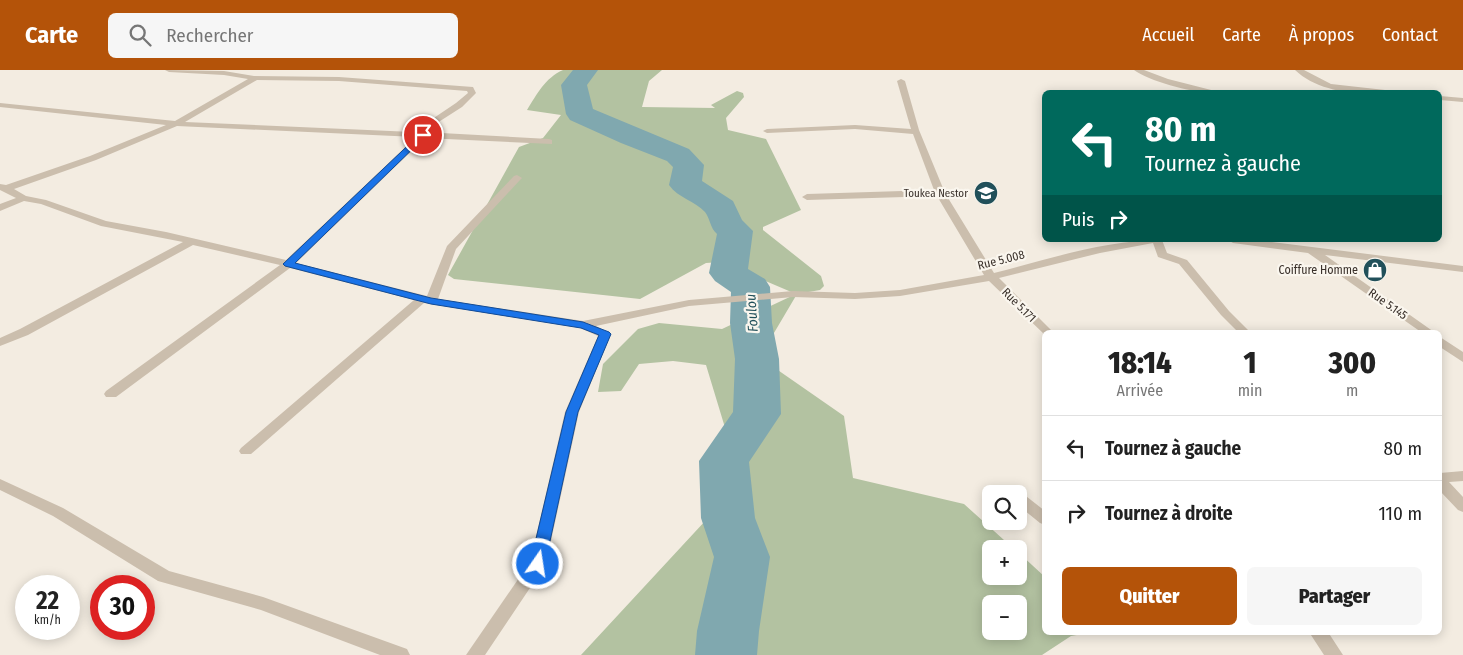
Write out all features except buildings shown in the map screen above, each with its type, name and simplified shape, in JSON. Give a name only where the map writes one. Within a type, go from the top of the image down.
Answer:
[{"type":"street","points":[[111,394],[288,264],[419,134],[459,105],[472,93],[470,89],[339,79],[255,78],[224,73],[169,70]]},
{"type":"street","points":[[3,187],[93,158],[176,124],[270,70]]},
{"type":"street","points":[[1138,70],[1166,81],[1206,90]]},
{"type":"street","points":[[1299,70],[1315,82],[1335,90]]},
{"type":"street","name":"Rue 5.171","points":[[901,81],[916,132],[940,193],[991,277],[1045,330]]},
{"type":"street","points":[[1442,98],[1463,100]]},
{"type":"street","points":[[0,105],[176,124],[419,134],[549,142]]},
{"type":"street","points":[[767,131],[855,127],[916,132]]},
{"type":"street","points":[[246,451],[427,300],[451,248],[516,178]]},
{"type":"street","points":[[3,187],[23,198],[43,202],[104,224],[192,241],[427,300],[583,325],[605,334],[572,412],[538,564],[475,655]]},
{"type":"street","points":[[807,198],[940,193]]},
{"type":"street","points":[[0,208],[23,198]]},
{"type":"street","points":[[0,342],[24,332],[192,241]]},
{"type":"street","name":"Rue 5.008","points":[[583,325],[689,303],[793,294],[855,296],[900,293],[991,277],[1100,250],[1142,242]]},
{"type":"street","points":[[1158,242],[1162,255],[1183,262],[1225,313],[1242,330]]},
{"type":"street","points":[[1252,242],[1463,269]]},
{"type":"street","name":"Rue 5.145","points":[[1302,242],[1425,330]]},
{"type":"street","points":[[1442,342],[1463,358]]},
{"type":"street","points":[[1442,478],[1463,476]]},
{"type":"street","points":[[0,484],[58,512],[164,576],[263,604],[401,655]]},
{"type":"street","points":[[1442,484],[1463,506]]},
{"type":"street","points":[[1027,505],[1042,517]]},
{"type":"street","points":[[1320,635],[1334,655]]},
{"type":"green space","points":[[563,70],[662,70],[649,81],[642,107],[715,108],[711,105],[737,91],[743,93],[744,97],[726,118],[728,130],[766,139],[801,210],[763,227],[763,230],[821,276],[824,286],[820,290],[797,294],[771,338],[772,366],[844,416],[853,478],[964,504],[982,520],[982,530],[993,530],[1004,540],[982,540],[982,585],[1027,585],[1027,560],[1042,574],[1042,635],[1077,635],[1071,636],[1042,655],[581,655],[719,506],[733,454],[706,365],[673,361],[639,364],[621,391],[598,392],[603,364],[638,329],[659,323],[722,329],[796,294],[721,262],[706,263],[640,299],[454,279],[448,275],[519,147],[543,138],[561,115],[527,110],[551,77]]},
{"type":"waterway","name":"Foulou","points":[[586,70],[574,85],[580,114],[631,137],[678,155],[689,165],[685,185],[721,208],[727,225],[735,231],[728,273],[751,287],[751,323],[757,359],[757,414],[724,461],[728,518],[742,557],[728,631],[726,655]]},
{"type":"place","name":"Toukea Nestor","points":[[986,193]]},
{"type":"place","name":"Coiffure Homme","points":[[1375,270]]},
{"type":"route","points":[[423,135],[288,264],[431,301],[583,325],[605,334],[572,412],[538,564]]}]
